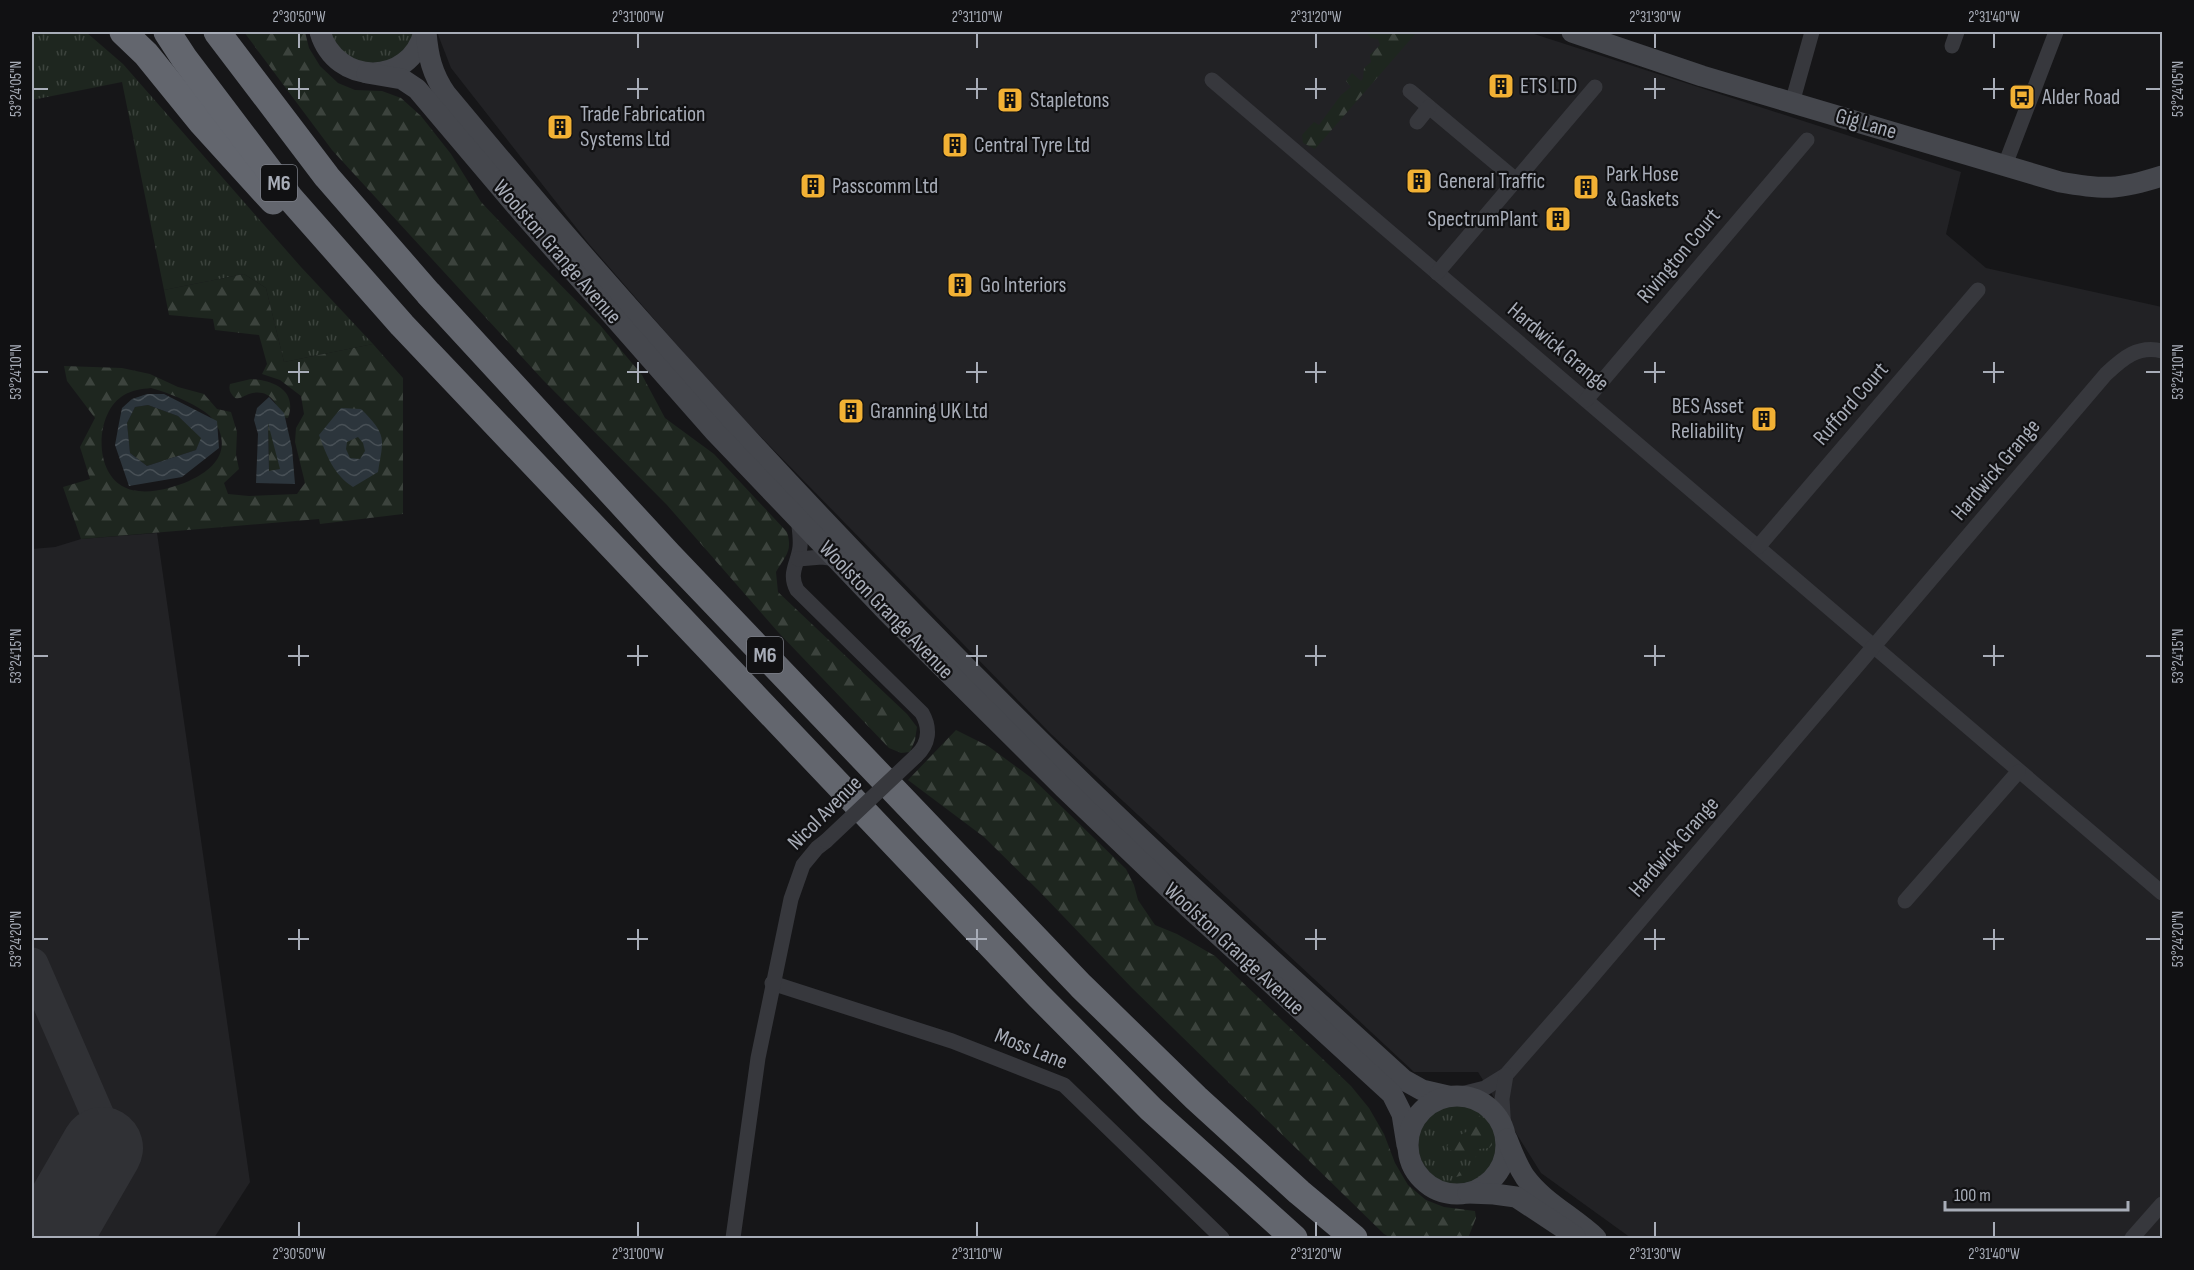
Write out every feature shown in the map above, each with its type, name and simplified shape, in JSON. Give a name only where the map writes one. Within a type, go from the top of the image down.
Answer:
[{"type":"highway","name":"M6","points":[[123,32],[146,54],[202,123],[329,262],[402,325]]},
{"type":"highway","name":"M6","points":[[167,32],[184,58],[290,198],[402,325],[1038,995],[1151,1109],[1294,1239]]},
{"type":"highway","name":"M6","points":[[217,32],[327,177],[428,293],[669,555],[1081,986],[1196,1098],[1354,1239]]},
{"type":"main road","name":"Woolston Grange Avenue","points":[[320,32],[325,46],[333,56],[349,68],[402,79],[417,89],[523,214],[715,432],[939,665],[1187,906],[1384,1085],[1392,1094],[1402,1114],[1407,1145]]},
{"type":"main road","name":"Woolston Grange Avenue","points":[[425,32],[432,69],[446,94],[636,315],[824,519],[957,657],[1082,781],[1228,920],[1404,1080],[1422,1090],[1452,1096]]},
{"type":"main road","points":[[367,73],[384,72],[400,66],[413,55],[425,32]]},
{"type":"main road","name":"Gig Lane","points":[[1572,32],[1614,39],[1702,76],[2060,182],[2105,189],[2122,188],[2163,176]]},
{"type":"main road","points":[[1580,1239],[1516,1197],[1494,1194],[1453,1194],[1430,1186],[1413,1169],[1407,1145],[1414,1119],[1423,1108],[1435,1100],[1452,1096],[1477,1100],[1486,1105],[1500,1120],[1519,1168],[1533,1186],[1596,1239]]},
{"type":"main road","points":[[1465,1193],[1480,1188],[1493,1178],[1502,1164],[1506,1149],[1504,1131]]},
{"type":"street","points":[[1792,103],[1812,32]]},
{"type":"street","points":[[2005,165],[2056,32]]},
{"type":"street","name":"Hardwick Grange","points":[[1212,80],[2018,771],[2160,885]]},
{"type":"street","points":[[1437,273],[1595,87]]},
{"type":"street","points":[[1410,90],[1516,180]]},
{"type":"street","points":[[1417,122],[1430,107]]},
{"type":"street","name":"Rivington Court","points":[[1586,400],[1807,140]]},
{"type":"street","name":"Rufford Court","points":[[1758,547],[1978,290]]},
{"type":"street","name":"Hardwick Grange","points":[[1452,1096],[1485,1088],[1506,1075],[1585,986],[2106,374],[2130,354],[2160,347]]},
{"type":"street","name":"Nicol Avenue","points":[[733,1239],[758,1058],[772,983],[798,875],[817,848],[916,756],[924,747],[928,734],[926,720],[922,713],[797,590],[792,575],[801,541],[798,518]]},
{"type":"street","points":[[798,559],[822,557],[837,559]]},
{"type":"street","points":[[1905,901],[2018,771]]},
{"type":"street","name":"Moss Lane","points":[[772,983],[952,1041],[1064,1085],[1222,1239]]},
{"type":"street","points":[[1504,1131],[1502,1099],[1506,1075]]},
{"type":"street","points":[[2132,1239],[2163,1204]]},
{"type":"shaded area","points":[[437,32],[1528,32],[1961,172],[1946,234],[1986,268],[2162,307],[2162,1238],[1631,1238],[1541,1173],[1478,1072],[1414,1072],[1051,734],[720,395],[589,244],[451,68]]},
{"type":"shaded area","points":[[157,533],[250,1182],[214,1238],[32,1238],[32,549],[55,547],[81,539]]},
{"type":"green space","points":[[32,32],[86,32],[123,64],[301,267],[373,344],[284,362],[266,288],[244,274],[164,290],[122,82],[32,100]]},
{"type":"green space","points":[[244,32],[305,32],[309,48],[320,66],[338,83],[355,90],[382,91],[401,98],[421,116],[451,154],[481,202],[600,325],[642,375],[665,418],[714,454],[787,532],[789,549],[776,572],[778,592],[907,714],[917,727],[910,752],[901,753],[889,748],[778,632],[667,505],[543,380],[332,150]]},
{"type":"green space","points":[[328,32],[416,32],[404,51],[396,57],[386,62],[365,64],[344,55]]},
{"type":"green space","points":[[1365,32],[1417,32],[1315,149],[1303,143],[1302,135],[1314,122],[1319,125],[1341,95],[1351,87],[1346,81],[1352,73],[1361,81],[1364,68],[1371,62],[1370,55],[1380,45],[1378,39],[1371,38]]},
{"type":"green space","points":[[244,274],[266,288],[284,362],[373,344],[403,378],[403,514],[320,524],[319,519],[81,539],[63,487],[90,479],[80,447],[95,418],[67,381],[64,366],[122,368],[150,374],[178,387],[204,394],[217,409],[231,412],[237,432],[236,455],[239,469],[224,483],[228,494],[249,496],[297,494],[305,483],[295,442],[296,428],[304,414],[301,396],[280,380],[262,374],[267,364],[259,335],[215,330],[213,319],[169,315],[164,290]],"holes":[[[151,388],[186,401],[209,416],[218,427],[222,447],[216,461],[197,477],[156,491],[138,491],[122,486],[106,467],[103,454],[103,426],[115,403],[124,395]]]},
{"type":"green space","points":[[251,379],[275,384],[282,388],[290,400],[288,418],[280,417],[274,401],[266,394],[255,393],[235,398],[231,393],[230,384]]},
{"type":"green space","points":[[148,405],[178,416],[202,438],[196,450],[147,466],[130,453],[127,423],[135,407]]},
{"type":"green space","points":[[268,419],[281,469],[269,472]]},
{"type":"green space","points":[[956,730],[988,746],[1033,779],[1126,869],[1138,900],[1155,925],[1177,934],[1215,956],[1351,1086],[1369,1108],[1384,1134],[1395,1163],[1408,1185],[1426,1200],[1444,1207],[1475,1211],[1476,1218],[1468,1238],[1391,1238],[1384,1234],[1132,988],[984,837],[908,780]]},
{"type":"green space","points":[[1459,1103],[1475,1106],[1488,1115],[1497,1128],[1500,1144],[1497,1160],[1488,1173],[1475,1182],[1459,1185],[1443,1182],[1430,1173],[1421,1160],[1418,1144],[1421,1128],[1430,1115],[1443,1106]]},
{"type":"green space","points":[[1478,1116],[1487,1119],[1489,1124],[1487,1132],[1491,1135],[1492,1145],[1489,1148],[1479,1149],[1478,1156],[1473,1158],[1474,1160],[1455,1158],[1462,1167],[1463,1175],[1456,1177],[1447,1175],[1447,1170],[1450,1168],[1448,1163],[1455,1151],[1449,1150],[1447,1146],[1458,1136],[1474,1128],[1475,1118]]},
{"type":"water","points":[[147,394],[164,394],[217,421],[219,448],[182,477],[129,486],[115,445],[122,408],[132,399]],"holes":[[[148,405],[178,416],[201,438],[196,450],[147,466],[130,453],[127,423],[135,407]]]},
{"type":"water","points":[[269,397],[284,413],[292,448],[295,484],[256,483],[258,434],[254,420],[257,408]],"holes":[[[268,423],[280,469],[269,471]]]},
{"type":"water","points":[[341,408],[361,409],[375,425],[382,438],[378,472],[353,487],[336,470],[319,435]],"holes":[[[358,437],[365,451],[360,459],[350,458],[346,449],[347,442]]]},
{"type":"taxiway","points":[[32,964],[106,1134],[102,1148]]},
{"type":"runway","points":[[50,1238],[102,1148]]},
{"type":"place","name":"ETS LTD","points":[[1501,86]]},
{"type":"place","name":"Alder Road","points":[[2022,97]]},
{"type":"place","name":"Stapletons","points":[[1010,100]]},
{"type":"place","name":"Trade Fabrication Systems Ltd","points":[[560,127]]},
{"type":"place","name":"Central Tyre Ltd","points":[[955,145]]},
{"type":"place","name":"General Traffic","points":[[1419,181]]},
{"type":"place","name":"Passcomm Ltd","points":[[813,186]]},
{"type":"place","name":"Park Hose & Gaskets","points":[[1586,187]]},
{"type":"place","name":"SpectrumPlant","points":[[1558,219]]},
{"type":"place","name":"Go Interiors","points":[[960,285]]},
{"type":"place","name":"Granning UK Ltd","points":[[851,411]]},
{"type":"place","name":"BES Asset Reliability","points":[[1764,419]]}]
